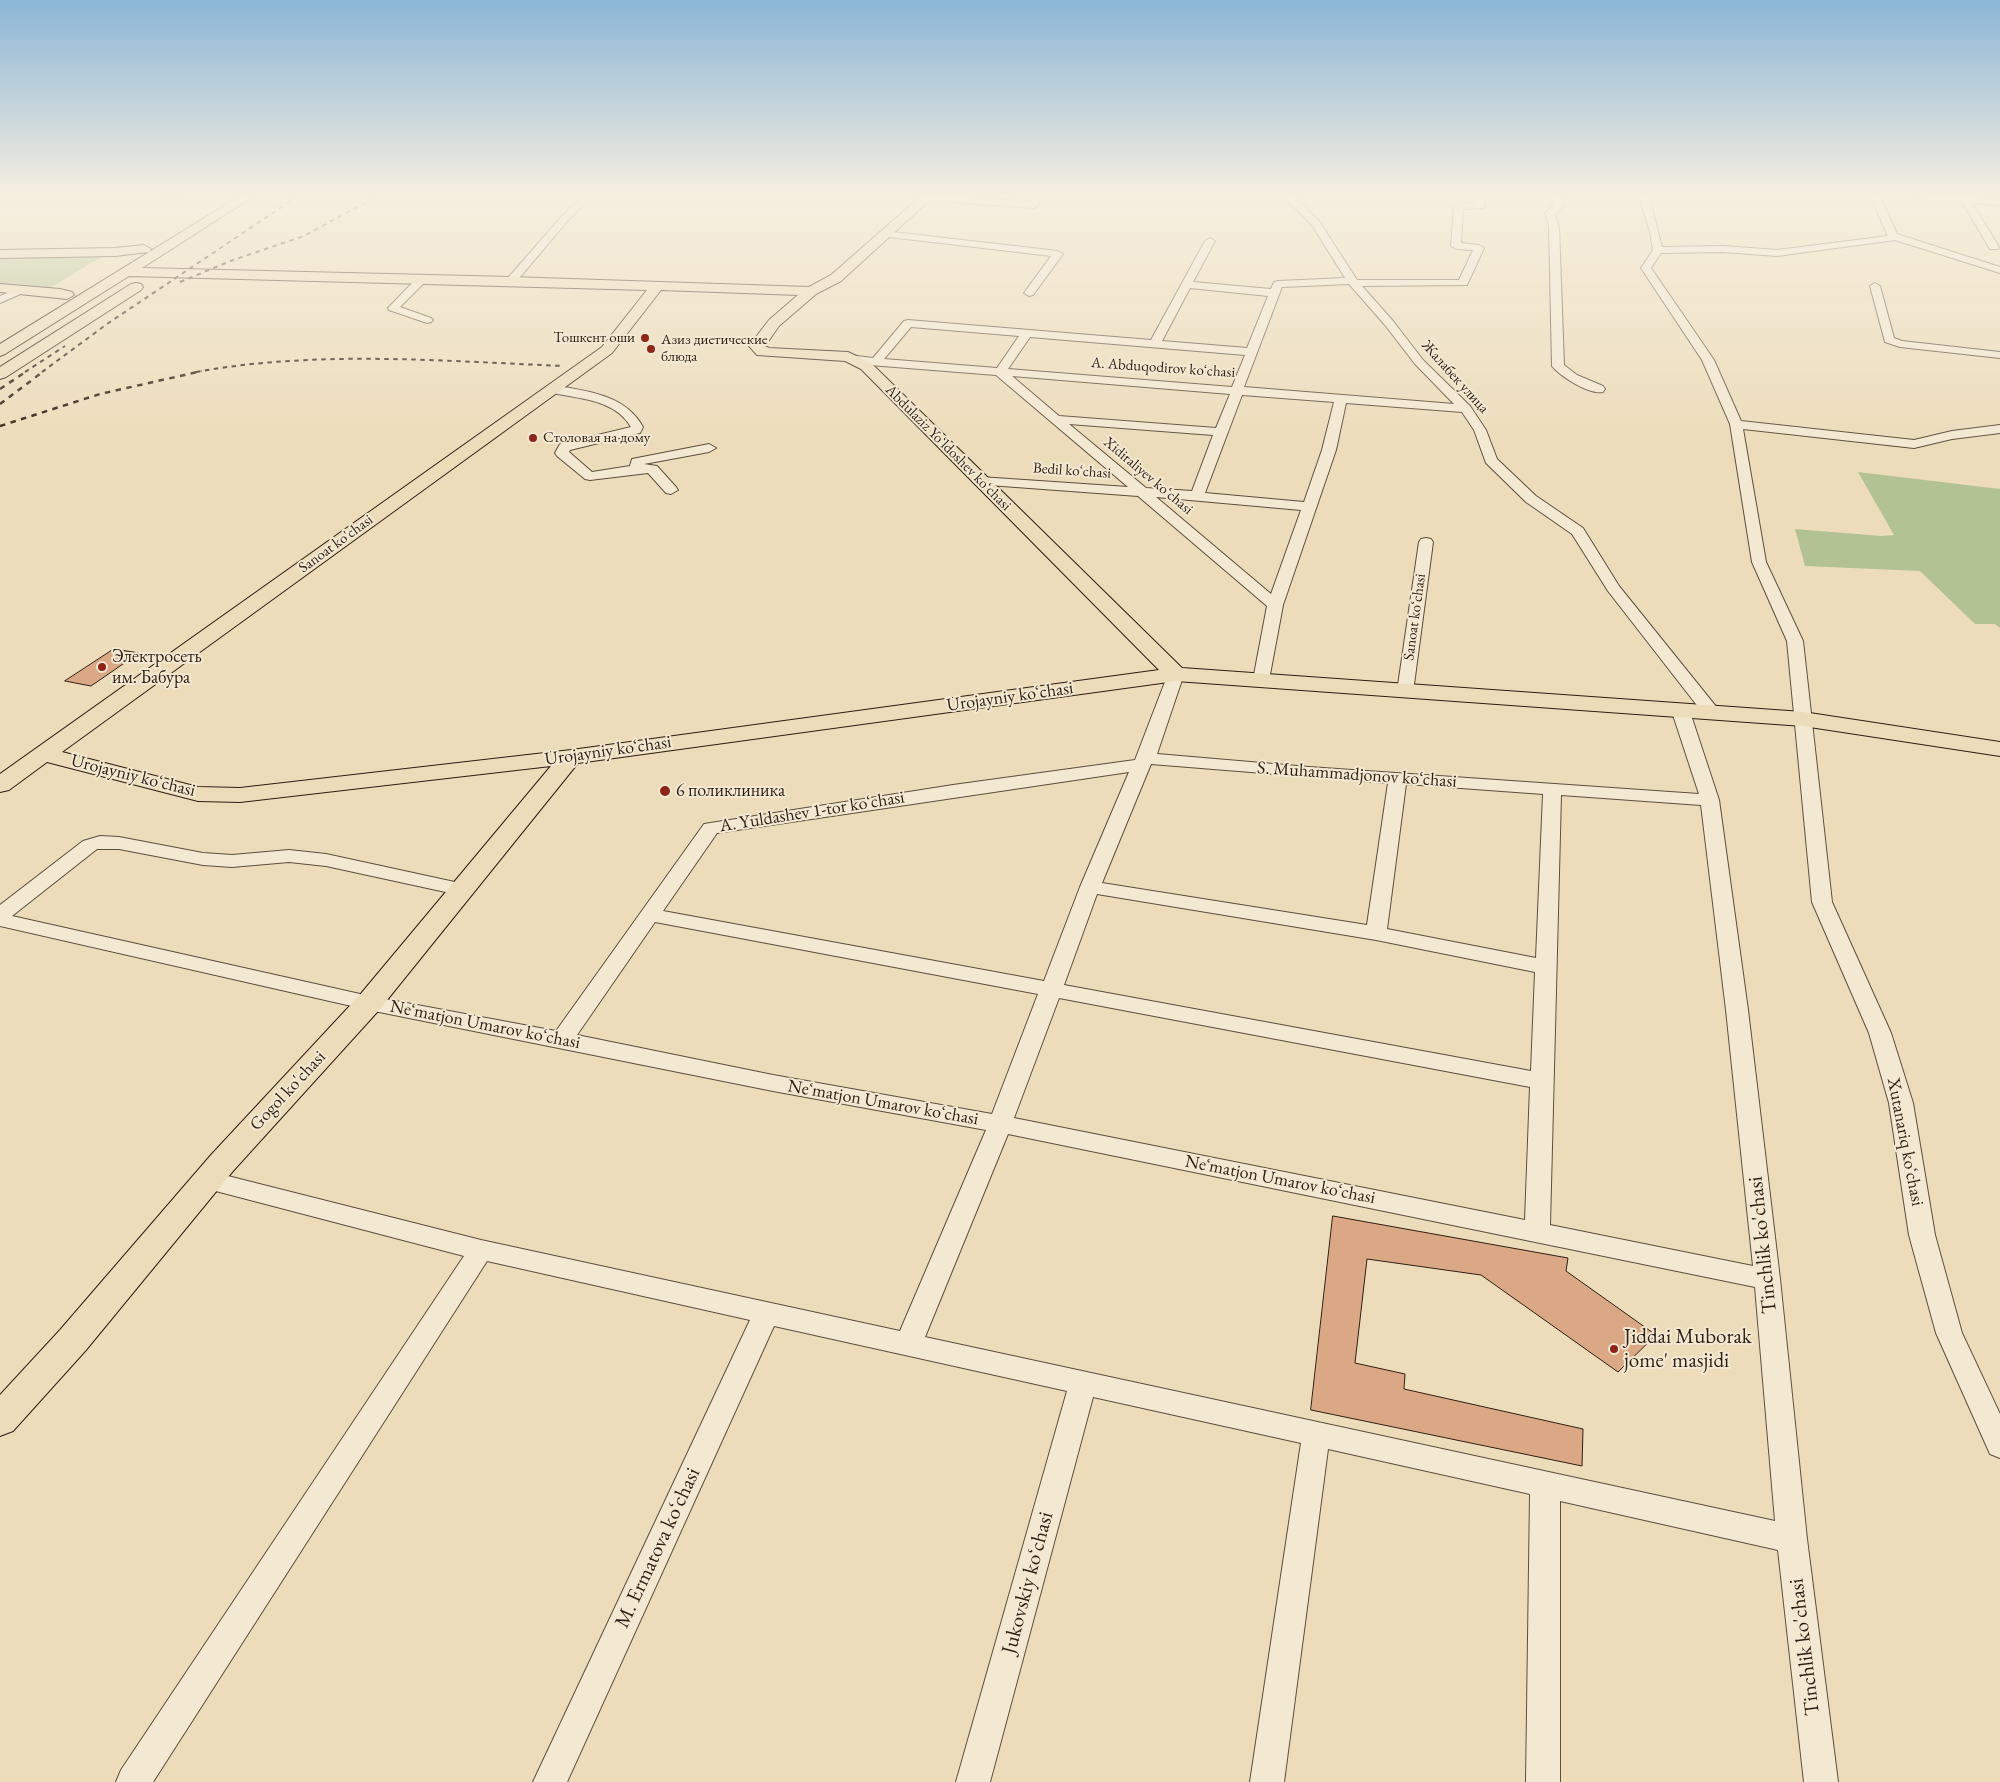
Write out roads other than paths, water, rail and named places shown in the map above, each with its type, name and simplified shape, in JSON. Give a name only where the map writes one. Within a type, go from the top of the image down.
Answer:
[{"type":"main road","points":[[0,338],[94,279]]},
{"type":"main road","points":[[0,351],[115,279]]},
{"type":"main road","points":[[0,363],[17,357],[140,279]]},
{"type":"main road","points":[[0,374],[149,279]]},
{"type":"main road","points":[[429,279],[657,286],[816,287]]},
{"type":"main road","name":"Abdulaziz Yoʻldoshev koʻchasi","points":[[833,279],[816,287],[774,323],[757,344],[758,348],[769,353],[848,356],[866,366],[1176,674]]},
{"type":"main road","name":"Sanoat ko'chasi","points":[[0,785],[607,350],[657,286]]},
{"type":"main road","points":[[0,288],[67,295]]},
{"type":"main road","name":"Urоjayniy koʻchasi","points":[[43,754],[198,794],[240,795],[571,757],[1176,674],[1681,712],[1803,719],[2000,748]]},
{"type":"main road","name":"Gogol ko'chasi","points":[[0,1420],[72,1340],[222,1163],[369,1003],[464,890],[571,757]]},
{"type":"street","points":[[422,279],[393,308],[427,320]]},
{"type":"street","points":[[1029,293],[1039,279]]},
{"type":"street","points":[[1155,344],[1190,279]]},
{"type":"street","name":"Жалабек улица","points":[[1351,279],[1419,362],[1466,409],[1480,430],[1492,460],[1531,499],[1578,531],[1613,588],[1712,713]]},
{"type":"street","points":[[1197,496],[1278,284],[1353,282],[1463,283],[1465,279]]},
{"type":"street","points":[[1556,279],[1558,366],[1573,378],[1599,389]]},
{"type":"street","name":"Xutanariq koʻchasi","points":[[1654,279],[1708,360],[1736,424],[1759,562],[1796,641],[1822,902],[1880,1033],[1901,1103],[1922,1235],[1949,1333],[2000,1445]]},
{"type":"street","points":[[1187,285],[1274,293]]},
{"type":"street","points":[[1875,286],[1889,340],[1900,344],[2000,354]]},
{"type":"street","points":[[0,300],[21,290]]},
{"type":"street","points":[[877,360],[908,323],[1251,352]]},
{"type":"street","points":[[1000,372],[1026,334]]},
{"type":"street","name":"A. Abduqodirov koʻchasi","points":[[857,360],[877,360],[1000,372],[1466,409]]},
{"type":"street","name":"Xidiraliyev koʻchasi","points":[[1000,372],[1276,606]]},
{"type":"street","points":[[552,389],[593,396],[610,402],[628,414],[637,428],[565,447],[562,452],[584,473],[590,476],[636,469],[652,469],[671,490]]},
{"type":"street","points":[[1261,680],[1276,606],[1328,450],[1341,400]]},
{"type":"street","points":[[1055,419],[1221,432]]},
{"type":"street","points":[[1736,424],[1914,444],[1952,435],[2000,429]]},
{"type":"street","points":[[636,469],[637,462],[646,459],[709,448]]},
{"type":"street","name":"Bedil koʻchasi","points":[[980,481],[1197,496],[1310,507]]},
{"type":"street","name":"Sanoat koʻchasi","points":[[1405,692],[1426,542]]},
{"type":"street","points":[[909,1344],[1000,1124],[1090,887],[1143,761],[1176,674]]},
{"type":"street","name":"Tinchlik ko'chasi","points":[[1681,712],[1710,800],[1737,1010],[1767,1279],[1792,1539],[1821,1782]]},
{"type":"street","name":"S. Muhammadjonov koʻchasi","points":[[1143,761],[1710,800]]},
{"type":"street","name":"A. Yuldashev 1-tor koʻchasi","points":[[562,1040],[710,829],[714,827],[1143,761]]},
{"type":"street","points":[[1376,933],[1398,778]]},
{"type":"street","points":[[1537,1231],[1552,788]]},
{"type":"street","points":[[0,915],[90,845],[100,842],[119,843],[203,858],[232,861],[288,856],[326,860],[464,890]]},
{"type":"street","points":[[1090,887],[1376,933],[1546,967]]},
{"type":"street","points":[[650,915],[1542,1081]]},
{"type":"street","name":"Neʻmatjon Umarov koʻchasi","points":[[0,920],[369,1003],[773,1083],[1000,1124],[1767,1279]]},
{"type":"street","points":[[208,1180],[481,1250],[1792,1539]]},
{"type":"street","points":[[133,1782],[481,1250]]},
{"type":"street","name":"M. Ermatova koʻchasi","points":[[550,1782],[766,1314]]},
{"type":"street","name":"Jukovskiy koʻchasi","points":[[973,1782],[1083,1384]]},
{"type":"street","points":[[1267,1782],[1316,1435]]},
{"type":"street","points":[[1543,1782],[1545,1485]]},
{"type":"railway","points":[[42,372],[107,324],[174,279]]},
{"type":"railway","points":[[180,282],[187,279]]},
{"type":"railway","points":[[25,372],[65,346]]},
{"type":"railway","points":[[201,371],[242,365],[333,359],[425,360],[564,366]]},
{"type":"railway","points":[[0,389],[27,371]]},
{"type":"railway","points":[[0,404],[44,371]]},
{"type":"railway","points":[[0,426],[100,394],[201,371]]},
{"type":"railway","points":[[196,372],[201,371]]},
{"type":"place","name":"Тошкент оши","points":[[645,338]]},
{"type":"place","name":"Азиз диетические блюда","points":[[651,349]]},
{"type":"place","name":"Столовая на дому","points":[[533,438]]},
{"type":"place","name":"Электросеть им. Бабура","points":[[102,667]]},
{"type":"place","name":"6 поликлиника","points":[[665,791]]},
{"type":"place","name":"Jiddai Muborak jome' masjidi","points":[[1614,1349]]}]
